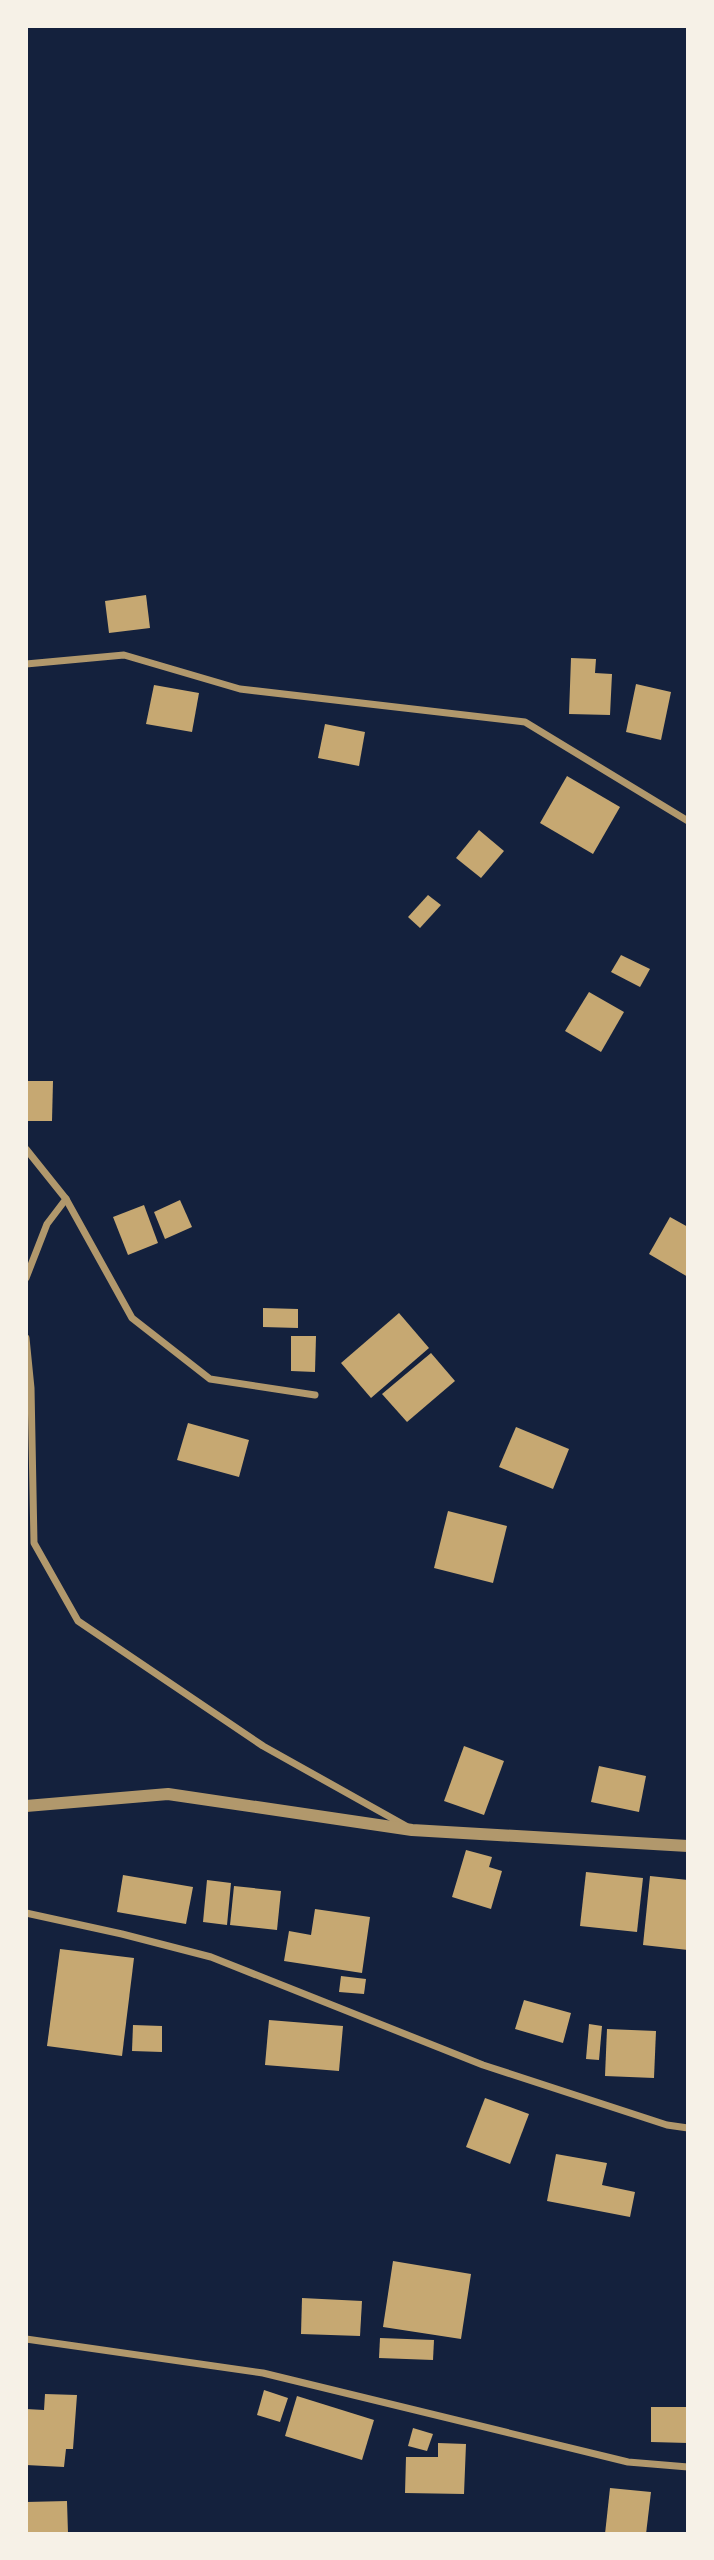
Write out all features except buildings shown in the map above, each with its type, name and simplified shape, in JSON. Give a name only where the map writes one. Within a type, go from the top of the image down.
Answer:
[{"type":"street","points":[[26,664],[124,655],[240,689],[526,722],[688,821]]},
{"type":"street","points":[[26,1149],[66,1199],[132,1318],[210,1379],[315,1395]]},
{"type":"street","points":[[26,1278],[47,1224],[66,1199]]},
{"type":"street","points":[[26,1338],[31,1388],[29,1450],[34,1543],[78,1621],[263,1746],[412,1830]]},
{"type":"street","points":[[26,1806],[168,1794],[412,1830],[688,1846]]},
{"type":"street","points":[[26,1913],[211,1957],[483,2065],[667,2125],[688,2129]]},
{"type":"street","points":[[26,2339],[263,2373],[628,2462],[688,2467]]}]
